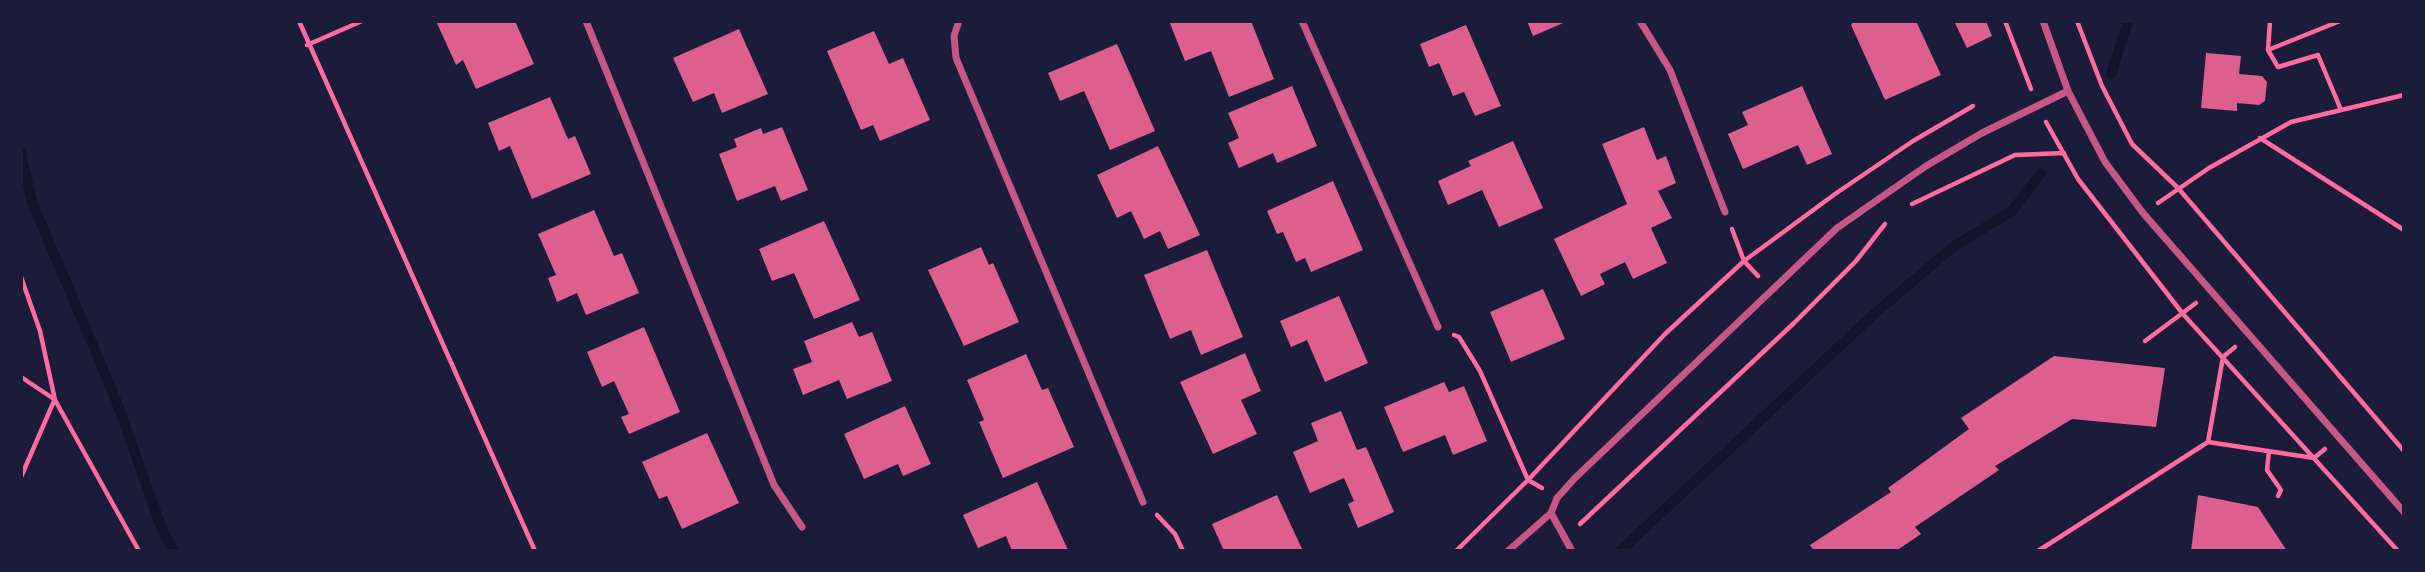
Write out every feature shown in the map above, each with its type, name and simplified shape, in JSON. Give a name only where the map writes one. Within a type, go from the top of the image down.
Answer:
[{"type":"street","points":[[586,21],[774,485],[802,527]]},
{"type":"street","points":[[959,21],[954,36],[956,58],[1143,502]]},
{"type":"street","points":[[1302,21],[1438,327]]},
{"type":"street","points":[[1640,21],[1670,70],[1725,212]]},
{"type":"street","points":[[2043,21],[2068,91],[2105,162],[2143,213],[2404,512]]},
{"type":"street","points":[[1508,551],[1551,513],[1557,498],[1837,228],[1926,166],[1982,133],[2038,108],[2068,91]]},
{"type":"street","points":[[1551,513],[1572,551]]},
{"type":"path","points":[[299,21],[307,45],[534,551]]},
{"type":"path","points":[[307,45],[362,21]]},
{"type":"path","points":[[2005,21],[2038,108],[2094,201],[2183,313],[2398,551]]},
{"type":"path","points":[[2077,21],[2102,86],[2132,144],[2178,188],[2404,451]]},
{"type":"path","points":[[2270,21],[2268,50],[2278,67],[2318,55],[2342,110]]},
{"type":"path","points":[[2268,50],[2340,21]]},
{"type":"path","points":[[2143,213],[2259,137],[2291,122],[2404,95]]},
{"type":"path","points":[[1456,551],[1528,480],[1665,334],[1744,261],[1880,164],[1973,106]]},
{"type":"path","points":[[2259,137],[2404,230]]},
{"type":"path","points":[[1909,205],[2015,155],[2064,153]]},
{"type":"path","points":[[1725,212],[1744,261],[1771,290]]},
{"type":"path","points":[[1562,534],[1577,527],[1794,323],[1856,261],[1882,226],[1891,219]]},
{"type":"path","points":[[21,277],[40,331],[55,400],[139,551]]},
{"type":"path","points":[[2145,341],[2211,291]]},
{"type":"path","points":[[1438,327],[1459,337],[1480,371],[1528,480],[1557,498]]},
{"type":"path","points":[[2207,442],[2223,357],[2250,334]]},
{"type":"path","points":[[21,377],[55,400]]},
{"type":"path","points":[[21,477],[55,400]]},
{"type":"path","points":[[2314,458],[2339,436]]},
{"type":"path","points":[[2038,551],[2207,442],[2314,458]]},
{"type":"path","points":[[2269,451],[2267,470],[2281,490],[2278,496]]},
{"type":"path","points":[[1143,502],[1175,534],[1182,551]]},
{"type":"building","points":[[436,21],[515,21],[534,64],[476,89],[463,60],[456,65]]},
{"type":"building","points":[[1169,21],[1251,21],[1274,79],[1229,97],[1211,51],[1185,61]]},
{"type":"building","points":[[1527,21],[1568,21],[1533,36]]},
{"type":"building","points":[[1854,21],[1916,21],[1941,75],[1885,100],[1851,25]]},
{"type":"building","points":[[1954,21],[1986,21],[1992,36],[1967,48]]},
{"type":"building","points":[[1466,25],[1501,106],[1475,116],[1464,92],[1453,96],[1439,63],[1429,67],[1420,44]]},
{"type":"building","points":[[739,29],[768,94],[722,113],[714,93],[693,102],[673,58]]},
{"type":"building","points":[[874,31],[889,64],[903,58],[930,120],[880,141],[873,125],[861,130],[827,51]]},
{"type":"building","points":[[1117,44],[1155,131],[1110,150],[1084,91],[1060,101],[1048,73]]},
{"type":"building","points":[[2206,53],[2241,56],[2239,74],[2262,76],[2267,82],[2265,101],[2259,105],[2237,103],[2237,111],[2201,108]]},
{"type":"building","points":[[1292,86],[1317,146],[1277,163],[1273,153],[1239,168],[1228,143],[1239,138],[1228,113]]},
{"type":"building","points":[[1802,86],[1832,154],[1807,165],[1798,145],[1743,169],[1728,134],[1748,125],[1742,112]]},
{"type":"building","points":[[550,97],[568,139],[575,136],[591,174],[532,199],[510,146],[499,151],[488,123]]},
{"type":"building","points":[[782,127],[808,190],[781,201],[775,186],[737,201],[719,154],[737,147],[734,139],[761,128],[763,134]]},
{"type":"building","points":[[1644,127],[1657,160],[1666,156],[1676,183],[1658,191],[1672,218],[1651,228],[1667,263],[1633,279],[1625,262],[1600,274],[1605,284],[1581,296],[1554,239],[1627,204],[1602,144]]},
{"type":"building","points":[[1513,141],[1543,208],[1499,227],[1482,190],[1448,205],[1438,181],[1471,166],[1468,161]]},
{"type":"building","points":[[1158,146],[1200,235],[1168,249],[1160,231],[1144,239],[1131,211],[1117,218],[1097,175]]},
{"type":"building","points":[[1333,181],[1363,250],[1311,272],[1305,258],[1296,262],[1283,232],[1277,234],[1267,211]]},
{"type":"building","points":[[594,210],[614,256],[622,253],[639,293],[586,315],[577,293],[557,302],[548,278],[556,275],[538,234]]},
{"type":"building","points":[[824,221],[860,300],[814,319],[794,273],[772,281],[759,249]]},
{"type":"building","points":[[981,247],[989,265],[993,263],[1019,322],[964,346],[928,270]]},
{"type":"building","points":[[1207,250],[1243,337],[1201,355],[1191,330],[1170,339],[1144,275]]},
{"type":"building","points":[[1543,289],[1565,339],[1511,362],[1490,312]]},
{"type":"building","points":[[1339,296],[1368,363],[1325,382],[1307,340],[1291,347],[1280,321]]},
{"type":"building","points":[[852,322],[859,337],[872,332],[892,381],[847,399],[839,380],[803,395],[793,369],[812,362],[804,341]]},
{"type":"building","points":[[644,327],[680,412],[629,434],[621,417],[629,414],[614,381],[602,387],[587,352]]},
{"type":"building","points":[[1245,353],[1261,391],[1241,400],[1257,434],[1213,454],[1180,382]]},
{"type":"building","points":[[1026,354],[1042,390],[1048,388],[1074,447],[1003,478],[979,422],[984,420],[967,380]]},
{"type":"building","points":[[2054,356],[2165,368],[2156,427],[2072,419],[1995,466],[1999,470],[1915,527],[1921,534],[1896,551],[1814,551],[1810,545],[1891,492],[1888,488],[1969,429],[1961,418]]},
{"type":"building","points":[[1444,382],[1449,392],[1464,386],[1487,441],[1453,455],[1445,435],[1403,452],[1384,407]]},
{"type":"building","points":[[905,406],[931,464],[903,476],[898,464],[864,479],[844,434]]},
{"type":"building","points":[[1341,411],[1357,450],[1366,447],[1394,512],[1358,528],[1348,504],[1354,501],[1344,478],[1310,493],[1293,452],[1318,441],[1311,423]]},
{"type":"building","points":[[707,433],[739,503],[682,529],[667,496],[659,499],[642,462]]},
{"type":"building","points":[[1037,482],[1068,550],[1012,551],[1006,536],[978,548],[963,515]]},
{"type":"building","points":[[1277,495],[1303,551],[1224,551],[1212,524]]},
{"type":"building","points":[[2198,495],[2258,507],[2287,551],[2191,551]]},
{"type":"waterway","points":[[2111,74],[2128,21]]},
{"type":"waterway","points":[[21,153],[32,202],[116,400],[163,532],[174,551]]},
{"type":"waterway","points":[[1620,551],[1873,315],[1953,247],[2012,211],[2041,173]]}]
